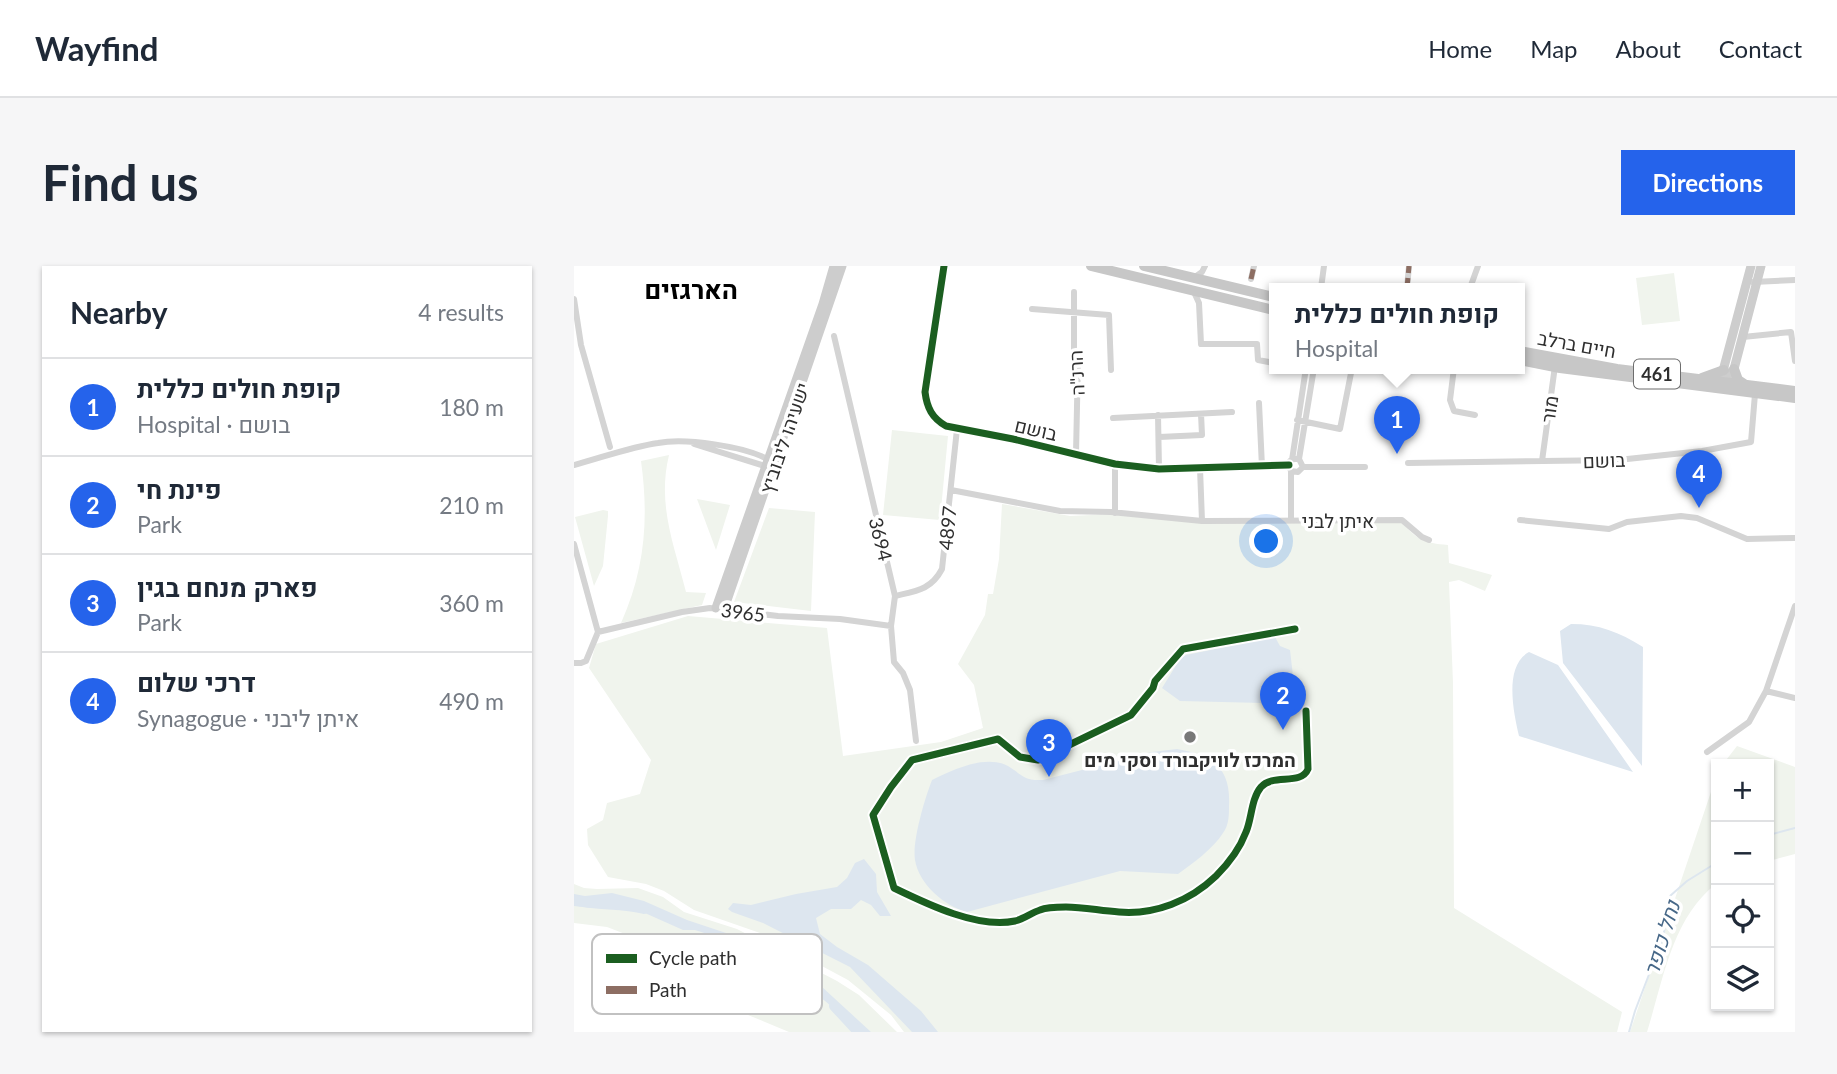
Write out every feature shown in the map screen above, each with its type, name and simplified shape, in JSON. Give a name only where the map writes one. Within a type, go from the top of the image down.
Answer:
[{"type":"main road","points":[[1091,266],[1269,309]]},
{"type":"main road","points":[[1144,266],[1269,296]]},
{"type":"main road","name":"חיים ברלב","points":[[1525,353],[1553,363],[1723,385],[1795,398]]},
{"type":"main road","name":"חיים ברלב","points":[[1525,360],[1698,379],[1723,385]]},
{"type":"main road","points":[[1698,379],[1729,369],[1751,390]]},
{"type":"main road","name":"חיים ברלב","points":[[1751,390],[1795,391]]},
{"type":"street","name":"ישעיהו ליבוביץ","points":[[720,609],[834,266]]},
{"type":"street","name":"ישעיהו ליבוביץ","points":[[769,464],[842,266]]},
{"type":"street","name":"בושם","points":[[944,266],[925,392],[931,414],[938,422],[957,429],[1115,464],[1159,468],[1293,466]]},
{"type":"street","points":[[1190,277],[1200,274],[1205,266]]},
{"type":"street","points":[[1205,266],[1207,277],[1212,282]]},
{"type":"street","points":[[1251,279],[1254,266]]},
{"type":"street","points":[[1472,283],[1478,266]]},
{"type":"street","points":[[1723,385],[1743,337],[1753,282],[1751,266]]},
{"type":"street","points":[[1729,369],[1753,282],[1761,266]]},
{"type":"street","points":[[1753,282],[1795,280]]},
{"type":"street","points":[[1193,290],[1199,303],[1200,344],[1257,344],[1258,360],[1269,362]]},
{"type":"street","name":"הרנ\"ה","points":[[1074,292],[1074,350],[1078,369],[1076,454]]},
{"type":"street","points":[[1199,303],[1208,294]]},
{"type":"street","points":[[574,299],[578,346],[610,447]]},
{"type":"street","points":[[1032,309],[1109,315],[1111,370]]},
{"type":"street","points":[[1743,337],[1791,332],[1795,361]]},
{"type":"street","name":"3694","points":[[834,336],[895,596],[891,626],[894,662],[904,673],[910,691],[916,741]]},
{"type":"street","name":"מור","points":[[1542,461],[1553,363]]},
{"type":"street","points":[[1293,520],[1293,466],[1305,374]]},
{"type":"street","points":[[1293,466],[1305,421],[1313,374]]},
{"type":"street","points":[[1297,420],[1340,429],[1351,374]]},
{"type":"street","points":[[1453,374],[1450,400],[1454,411],[1475,415]]},
{"type":"street","name":"בושם","points":[[1408,463],[1618,460],[1751,443],[1751,390]]},
{"type":"street","points":[[1259,403],[1262,467]]},
{"type":"street","points":[[1113,418],[1232,412]]},
{"type":"street","points":[[1159,437],[1202,435],[1201,414]]},
{"type":"street","points":[[1158,415],[1159,468]]},
{"type":"street","name":"4897","points":[[895,596],[923,590],[935,582],[942,569],[957,429]]},
{"type":"street","points":[[574,466],[658,443],[732,447],[769,464]]},
{"type":"street","points":[[1115,464],[1115,513]]},
{"type":"street","points":[[1293,466],[1365,467]]},
{"type":"street","points":[[1200,468],[1202,521]]},
{"type":"street","name":"איתן לבני","points":[[951,490],[1060,510],[1202,521],[1402,520],[1429,540]]},
{"type":"street","points":[[1520,520],[1609,529],[1627,522],[1681,516],[1698,518],[1747,539],[1795,538]]},
{"type":"street","points":[[574,544],[598,632],[586,661],[574,663]]},
{"type":"street","points":[[1707,752],[1749,722],[1766,691],[1795,606]]},
{"type":"street","name":"3965","points":[[598,632],[682,612],[720,609],[852,620],[891,626]]},
{"type":"street","points":[[1295,629],[1183,649],[1130,715],[1038,760],[1020,757],[998,739],[912,760],[873,815],[894,888],[957,916],[1004,922],[1017,921],[1042,909],[1060,907],[1137,912],[1170,906],[1188,898],[1224,867],[1246,833],[1255,800],[1262,786],[1272,780],[1306,774],[1306,711]]},
{"type":"street","points":[[1766,691],[1795,698]]},
{"type":"shaded area","points":[[1674,273],[1680,321],[1642,325],[1636,278]]},
{"type":"shaded area","points":[[892,430],[948,436],[940,520],[883,515]]},
{"type":"shaded area","points":[[669,455],[666,508],[686,592],[706,593],[702,605],[621,623],[635,583],[643,544],[645,503],[641,461]]},
{"type":"shaded area","points":[[697,499],[730,505],[716,550]]},
{"type":"shaded area","points":[[1002,504],[1070,516],[1114,514],[1201,523],[1402,522],[1422,540],[1448,545],[1449,563],[1492,575],[1485,591],[1459,580],[1449,582],[1453,683],[1454,908],[1622,1012],[1617,1032],[904,1032],[891,1015],[848,980],[822,966],[822,934],[762,934],[694,910],[664,891],[646,884],[608,877],[588,845],[587,829],[603,820],[607,803],[640,794],[651,760],[589,668],[596,644],[688,616],[827,628],[843,756],[941,742],[983,728],[974,685],[958,664],[985,615],[988,594],[993,594],[999,559]]},
{"type":"shaded area","points":[[769,508],[815,512],[811,611],[734,602]]},
{"type":"shaded area","points":[[608,511],[608,516],[603,566],[594,586],[575,517]]},
{"type":"shaded area","points":[[1571,624],[1591,625],[1608,630],[1643,647],[1642,766],[1563,663],[1560,631]]},
{"type":"shaded area","points":[[1275,637],[1280,646],[1290,650],[1293,676],[1270,706],[1263,703],[1180,701],[1162,688],[1180,659],[1186,655]]},
{"type":"shaded area","points":[[1529,652],[1558,665],[1633,772],[1519,736],[1513,703],[1513,679],[1521,659]]},
{"type":"shaded area","points":[[1737,746],[1773,759],[1727,759]]},
{"type":"shaded area","points":[[1177,749],[1201,755],[1217,765],[1227,782],[1229,793],[1229,816],[1225,830],[1214,845],[1178,874],[1120,871],[967,912],[950,905],[934,893],[917,869],[915,842],[920,820],[932,780],[940,776],[969,765],[989,762],[1008,766],[1027,778],[1043,780],[1152,752]]},
{"type":"shaded area","points":[[1774,759],[1795,767],[1795,854],[1774,860]]},
{"type":"shaded area","points":[[1711,792],[1711,889],[1689,914],[1679,932],[1647,1032],[1630,1032]]},
{"type":"shaded area","points":[[864,859],[876,874],[877,892],[891,916],[880,916],[871,905],[861,900],[851,909],[831,909],[816,918],[820,934],[785,934],[728,909],[733,903],[751,905],[837,887],[847,878],[855,863]]},
{"type":"shaded area","points":[[574,884],[597,889],[638,888],[663,897],[684,912],[747,934],[625,934],[607,927],[574,923]]},
{"type":"shaded area","points":[[612,893],[644,901],[687,920],[729,934],[683,930],[618,901],[591,908],[574,906],[574,894],[585,896]]},
{"type":"shaded area","points":[[822,936],[868,965],[921,1011],[938,1032],[912,1032],[850,967],[822,953]]},
{"type":"shaded area","points":[[822,973],[859,995],[897,1032],[789,1032],[746,1014],[822,1014]]},
{"type":"shaded area","points":[[822,987],[871,1032],[862,1032],[822,998]]},
{"type":"waterway","name":"נחל כופר","points":[[1774,834],[1795,828]]},
{"type":"waterway","name":"נחל כופר","points":[[1629,1032],[1663,938],[1670,896],[1687,881],[1711,866]]},
{"type":"waterway","points":[[574,900],[644,909]]},
{"type":"waterway","points":[[834,1006],[858,1032]]},
{"type":"marked path","points":[[1251,279],[1254,266]]},
{"type":"marked path","points":[[1407,283],[1409,266]]},
{"type":"cycle path","points":[[944,266],[925,392],[931,412],[946,426],[1115,464],[1159,469],[1289,465]]},
{"type":"cycle path","points":[[1295,629],[1183,649],[1155,681],[1153,688],[1131,715],[1038,760],[1020,757],[998,739],[912,760],[873,815],[894,888],[953,914],[1001,923],[1018,920],[1049,908],[1073,907],[1132,912],[1159,909],[1183,899],[1216,876],[1237,850],[1261,787],[1272,781],[1299,777],[1308,769],[1306,711]]},
{"type":"place","name":"קופת חולים כללית","points":[[1397,454]]},
{"type":"place","name":"דרכי שלום","points":[[1699,508]]},
{"type":"place","name":"פינת חי","points":[[1283,730]]},
{"type":"place","name":"המרכז לוויקבורד וסקי מים","points":[[1190,737]]},
{"type":"place","name":"פארק מנחם בגין","points":[[1049,777]]},
{"type":"district","name":"הארגזים","points":[[691,289]]}]
